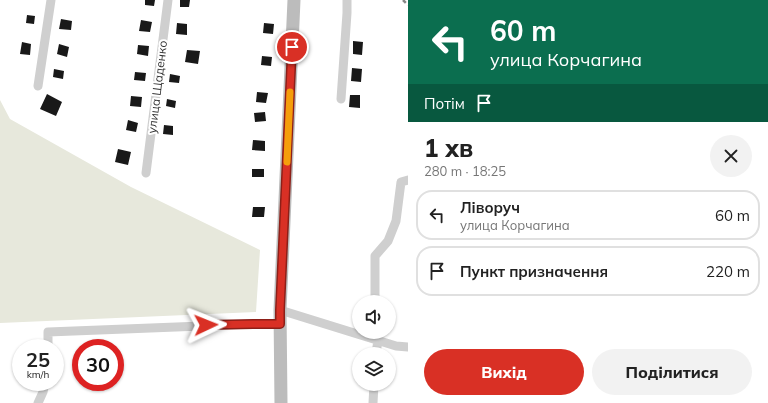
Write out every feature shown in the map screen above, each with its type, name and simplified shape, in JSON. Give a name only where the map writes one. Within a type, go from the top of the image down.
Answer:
[{"type":"street","points":[[38,86],[51,0]]},
{"type":"street","name":"улица Щаденко","points":[[146,173],[168,0]]},
{"type":"street","points":[[280,403],[280,310],[294,0]]},
{"type":"street","points":[[341,99],[347,13],[346,0]]},
{"type":"street","points":[[375,295],[375,256],[388,241],[396,221],[401,182],[408,180]]},
{"type":"street","points":[[280,310],[352,331]]},
{"type":"street","points":[[48,339],[48,332],[280,324]]},
{"type":"street","points":[[378,339],[396,346],[408,347]]},
{"type":"street","points":[[38,403],[43,391]]},
{"type":"street","points":[[373,403],[374,391]]},
{"type":"shaded area","points":[[0,100],[10,119],[131,187],[260,250],[256,312],[0,323]]},
{"type":"building","points":[[145,0],[155,0],[154,6],[145,5]]},
{"type":"building","points":[[180,0],[190,0],[189,7],[180,7]]},
{"type":"building","points":[[27,15],[35,16],[34,24],[26,23]]},
{"type":"building","points":[[61,19],[72,21],[71,30],[59,29]]},
{"type":"building","points":[[141,20],[152,22],[150,32],[139,31]]},
{"type":"building","points":[[177,23],[187,24],[187,35],[176,34]]},
{"type":"building","points":[[264,23],[274,24],[273,34],[263,33]]},
{"type":"building","points":[[353,41],[363,42],[362,55],[353,54]]},
{"type":"building","points":[[22,42],[31,44],[30,55],[20,54]]},
{"type":"building","points":[[59,44],[69,47],[67,57],[57,54]]},
{"type":"building","points":[[138,45],[149,46],[148,56],[137,54]]},
{"type":"building","points":[[187,50],[200,51],[198,64],[185,62]]},
{"type":"building","points":[[262,56],[272,57],[271,66],[261,65]]},
{"type":"building","points":[[352,68],[362,69],[361,82],[351,81]]},
{"type":"building","points":[[54,69],[64,71],[63,79],[53,77]]},
{"type":"building","points":[[135,72],[146,73],[145,81],[134,80]]},
{"type":"building","points":[[170,74],[180,76],[179,83],[169,82]]},
{"type":"building","points":[[257,92],[268,93],[266,103],[256,102]]},
{"type":"building","points":[[47,94],[62,102],[56,116],[40,109]]},
{"type":"building","points":[[350,95],[360,95],[360,108],[349,107]]},
{"type":"building","points":[[131,96],[142,97],[141,107],[130,106]]},
{"type":"building","points":[[167,99],[176,101],[175,108],[166,106]]},
{"type":"building","points":[[265,112],[266,121],[255,122],[254,113]]},
{"type":"building","points":[[128,120],[138,123],[136,132],[126,130]]},
{"type":"building","points":[[164,125],[173,126],[173,135],[163,134]]},
{"type":"building","points":[[253,140],[265,141],[265,151],[252,150]]},
{"type":"building","points":[[118,149],[131,152],[128,165],[115,162]]},
{"type":"building","points":[[252,169],[264,169],[264,177],[252,177]]},
{"type":"building","points":[[253,207],[265,207],[264,217],[252,217]]},
{"type":"railway","points":[[403,0],[408,5]]},
{"type":"slow traffic","points":[[287,162],[290,92]]},
{"type":"route","points":[[206,325],[280,324],[292,47]]}]
